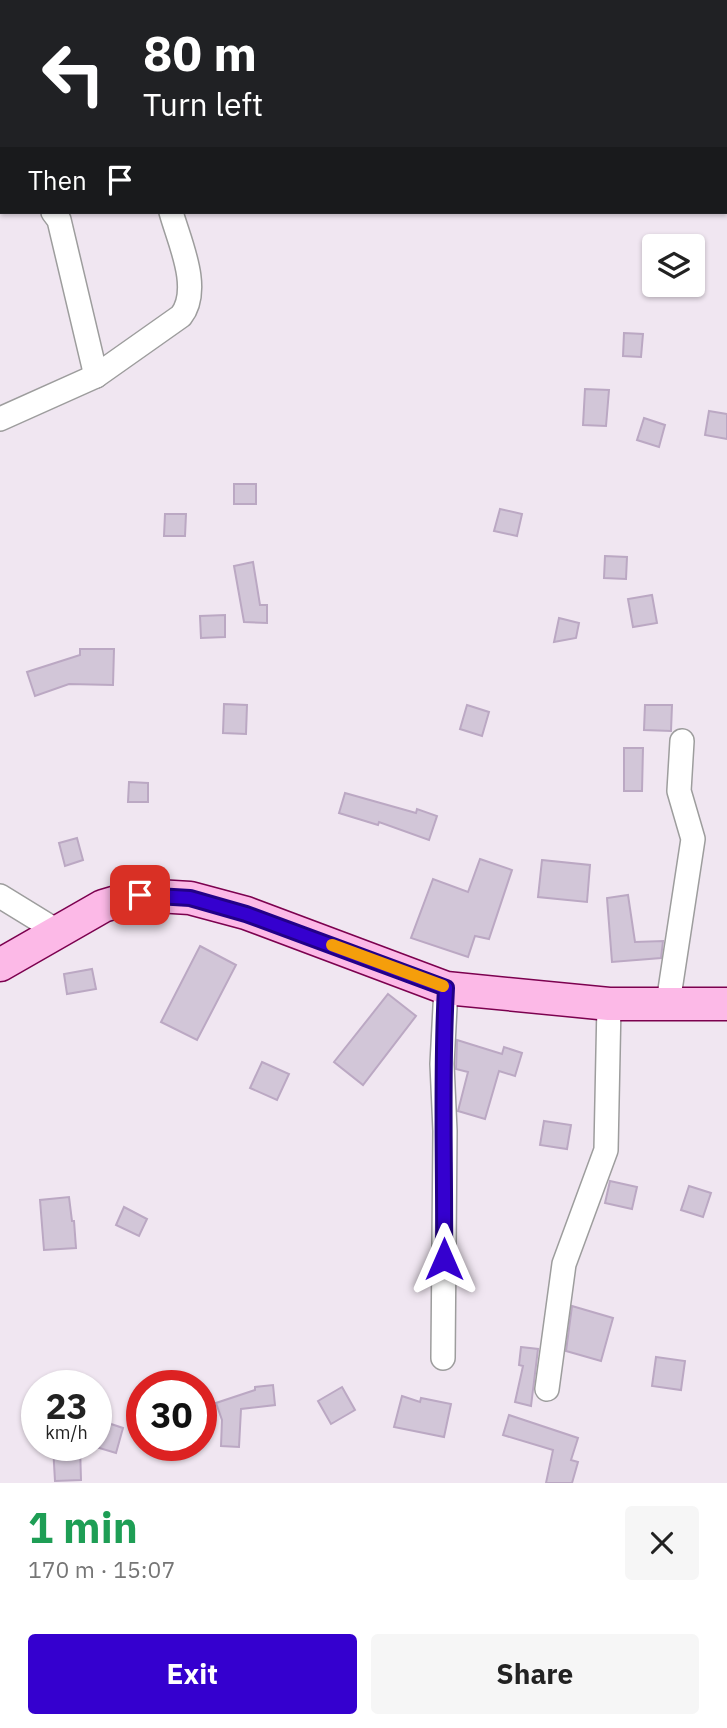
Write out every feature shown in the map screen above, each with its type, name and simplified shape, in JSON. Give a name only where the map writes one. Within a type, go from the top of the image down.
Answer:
[{"type":"street","points":[[54,214],[59,220],[96,376]]},
{"type":"street","points":[[0,419],[96,376],[186,310],[191,286],[172,214]]},
{"type":"street","points":[[668,1003],[693,839],[679,791],[682,741]]},
{"type":"street","points":[[0,965],[103,906],[140,895],[190,898],[246,914],[446,988],[609,1004],[727,1004]]},
{"type":"street","points":[[0,896],[57,931]]},
{"type":"street","points":[[443,1358],[445,1131],[442,1064],[446,988]]},
{"type":"street","points":[[547,1389],[564,1264],[606,1150],[609,1004]]},
{"type":"building","points":[[624,333],[643,334],[641,357],[623,356]]},
{"type":"building","points":[[585,389],[609,390],[606,426],[583,425]]},
{"type":"building","points":[[709,411],[727,414],[727,439],[705,435]]},
{"type":"building","points":[[644,418],[665,425],[659,447],[637,440]]},
{"type":"building","points":[[234,484],[256,484],[256,504],[234,504]]},
{"type":"building","points":[[500,509],[522,514],[517,536],[494,531]]},
{"type":"building","points":[[165,514],[186,514],[185,536],[164,536]]},
{"type":"building","points":[[605,556],[627,557],[626,579],[604,578]]},
{"type":"building","points":[[253,562],[260,605],[267,605],[267,623],[244,622],[234,566]]},
{"type":"building","points":[[652,595],[657,623],[633,627],[628,599]]},
{"type":"building","points":[[225,615],[225,637],[201,638],[200,616]]},
{"type":"building","points":[[559,618],[579,623],[576,638],[554,642]]},
{"type":"building","points":[[80,649],[114,649],[113,685],[69,684],[35,696],[27,672],[80,655]]},
{"type":"building","points":[[224,704],[247,705],[246,734],[223,733]]},
{"type":"building","points":[[467,705],[489,712],[482,736],[460,729]]},
{"type":"building","points":[[645,705],[672,705],[671,731],[644,730]]},
{"type":"building","points":[[624,748],[643,748],[642,791],[624,791]]},
{"type":"building","points":[[129,782],[148,783],[148,802],[128,802]]},
{"type":"building","points":[[345,793],[416,813],[417,809],[437,816],[429,840],[379,822],[378,825],[339,813]]},
{"type":"building","points":[[77,838],[83,860],[65,866],[59,843]]},
{"type":"building","points":[[480,859],[512,870],[489,939],[475,936],[468,957],[411,938],[433,879],[468,892]]},
{"type":"building","points":[[542,860],[590,865],[587,902],[538,897]]},
{"type":"building","points":[[628,895],[635,942],[663,941],[661,958],[612,962],[607,898]]},
{"type":"building","points":[[200,946],[236,965],[197,1040],[161,1022]]},
{"type":"building","points":[[92,969],[96,989],[67,994],[64,974]]},
{"type":"building","points":[[388,994],[416,1016],[363,1085],[334,1062]]},
{"type":"building","points":[[457,1040],[502,1054],[504,1047],[522,1053],[515,1076],[499,1071],[485,1119],[458,1111],[468,1072],[456,1069]]},
{"type":"building","points":[[262,1062],[289,1074],[277,1100],[250,1088]]},
{"type":"building","points":[[544,1121],[571,1125],[567,1149],[540,1145]]},
{"type":"building","points":[[610,1181],[637,1187],[632,1209],[605,1203]]},
{"type":"building","points":[[689,1186],[711,1193],[703,1217],[681,1210]]},
{"type":"building","points":[[69,1197],[76,1248],[44,1250],[40,1200]]},
{"type":"building","points":[[124,1207],[147,1219],[139,1236],[116,1225]]},
{"type":"building","points":[[572,1306],[613,1318],[601,1361],[566,1351]]},
{"type":"building","points":[[521,1347],[538,1349],[531,1406],[515,1402],[523,1366],[519,1365]]},
{"type":"building","points":[[656,1357],[685,1361],[681,1390],[652,1386]]},
{"type":"building","points":[[273,1385],[275,1405],[241,1409],[239,1447],[221,1446],[222,1420],[217,1403],[255,1390],[255,1387]]},
{"type":"building","points":[[342,1387],[355,1410],[331,1424],[318,1401]]},
{"type":"building","points":[[402,1396],[420,1402],[421,1398],[451,1404],[444,1437],[394,1427]]},
{"type":"building","points":[[509,1415],[578,1438],[571,1460],[578,1462],[572,1483],[546,1483],[553,1450],[503,1435]]},
{"type":"building","points":[[112,1424],[123,1428],[116,1453],[112,1452]]},
{"type":"building","points":[[54,1461],[80,1461],[81,1480],[55,1481]]},
{"type":"slow traffic","points":[[332,945],[443,986]]},
{"type":"route","points":[[140,895],[190,898],[246,914],[446,988],[442,1064],[445,1131],[444,1259]]}]
